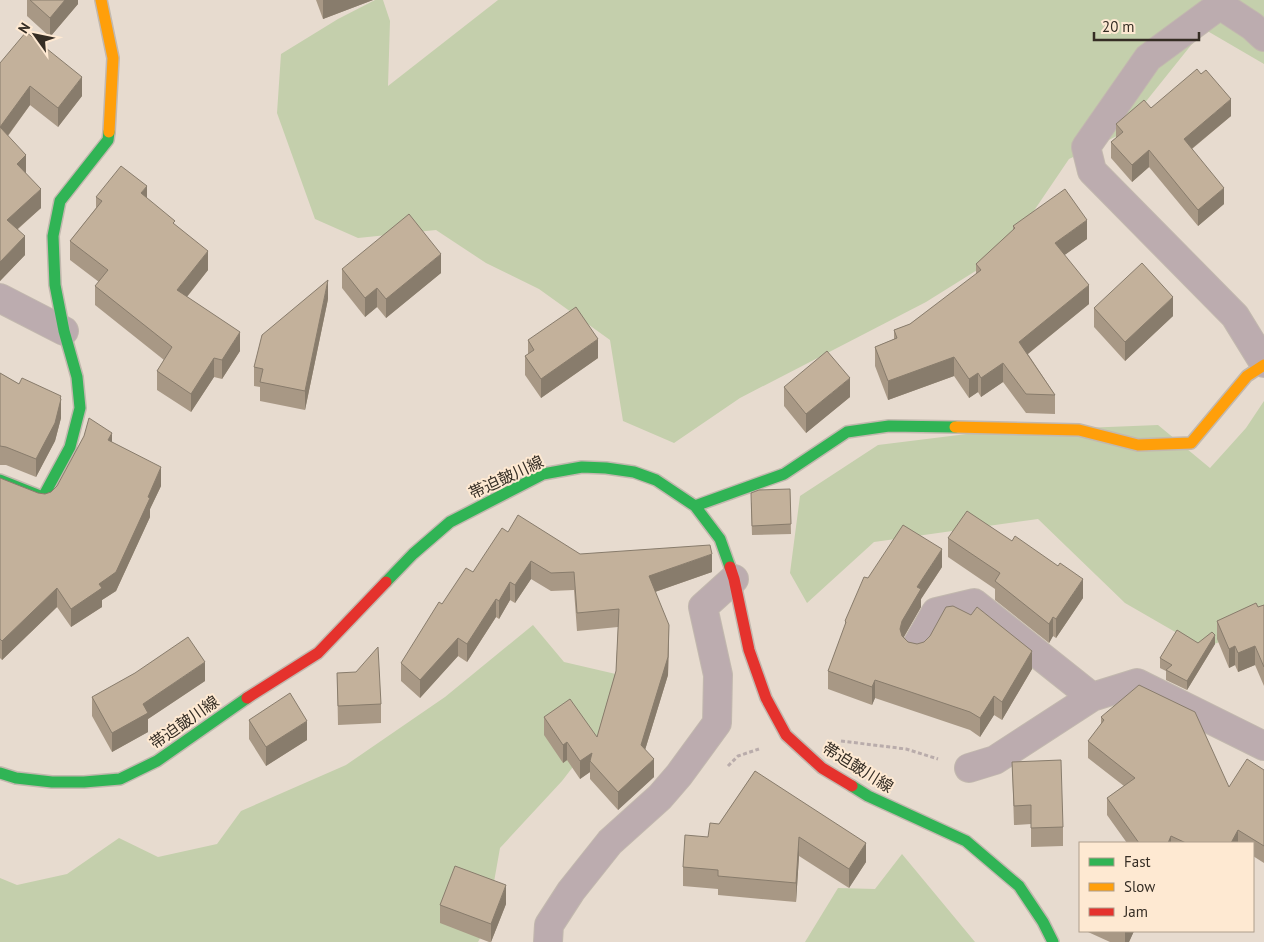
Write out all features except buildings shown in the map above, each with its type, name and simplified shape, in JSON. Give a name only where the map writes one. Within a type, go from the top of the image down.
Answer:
[{"type":"street","points":[[0,480],[43,497],[70,447],[80,408],[77,377],[64,331],[55,285],[53,236],[60,201],[108,140],[113,58],[101,0]]},
{"type":"street","points":[[695,506],[784,474],[847,432],[889,426],[1079,430],[1138,445],[1191,444],[1247,376],[1264,364],[1235,316],[1092,170],[1086,146],[1148,58],[1220,5],[1252,26],[1264,37]]},
{"type":"street","points":[[0,298],[64,331]]},
{"type":"street","name":"帯迫皷川線","points":[[0,773],[16,778],[52,782],[120,779],[157,761],[260,689],[318,653],[413,554],[450,522],[543,474],[582,468],[606,468],[634,472],[656,480],[695,506],[720,539],[734,578],[749,650],[766,698],[786,735],[822,768],[868,796],[966,841],[1019,886],[1053,942]]},
{"type":"street","points":[[548,942],[549,925],[571,891],[610,842],[660,797],[679,775],[717,723],[718,674],[703,607],[734,578]]},
{"type":"street","points":[[916,647],[936,612],[974,603],[1092,697]]},
{"type":"street","points":[[969,768],[995,760],[1092,697],[1136,684],[1264,746]]},
{"type":"path","points":[[838,740],[906,750],[969,768]]},
{"type":"green space","points":[[375,0],[383,0],[390,21],[388,86],[498,0],[1264,0],[1264,64],[1204,29],[1119,135],[1069,159],[1006,252],[926,302],[740,398],[674,443],[623,421],[610,340],[539,289],[486,263],[436,230],[358,238],[315,219],[277,113],[281,54],[338,19]]},
{"type":"green space","points":[[1264,401],[1264,626],[1203,648],[1125,603],[1038,519],[874,542],[807,603],[790,573],[800,496],[878,445],[983,432],[1158,425],[1210,468],[1246,428]]},
{"type":"green space","points":[[533,625],[564,662],[620,675],[623,702],[562,781],[500,848],[486,927],[478,942],[0,942],[0,878],[17,885],[67,874],[119,838],[158,857],[217,844],[241,811],[346,765],[445,697]]},
{"type":"green space","points":[[902,854],[975,942],[805,942],[838,888],[875,889]]},
{"type":"traffic: fast","points":[[0,480],[43,497],[70,447],[80,408],[77,377],[64,331],[55,285],[53,236],[60,201],[108,140],[109,132]]},
{"type":"traffic: fast","points":[[695,506],[784,474],[847,432],[889,426],[955,427]]},
{"type":"traffic: fast","points":[[386,582],[413,554],[450,522],[543,474],[582,467],[634,472],[656,480],[695,506],[720,539],[730,567]]},
{"type":"traffic: fast","points":[[0,773],[16,778],[52,782],[120,779],[157,761],[247,698]]},
{"type":"traffic: fast","points":[[852,786],[868,796],[966,841],[1019,886],[1043,922],[1053,942]]},
{"type":"traffic: slow","points":[[101,0],[113,58],[109,132]]},
{"type":"traffic: slow","points":[[955,427],[1079,430],[1138,445],[1191,443],[1247,376],[1264,365]]},
{"type":"traffic: jam","points":[[730,567],[749,650],[766,698],[786,735],[822,768],[852,786]]},
{"type":"traffic: jam","points":[[247,698],[318,653],[386,582]]}]
